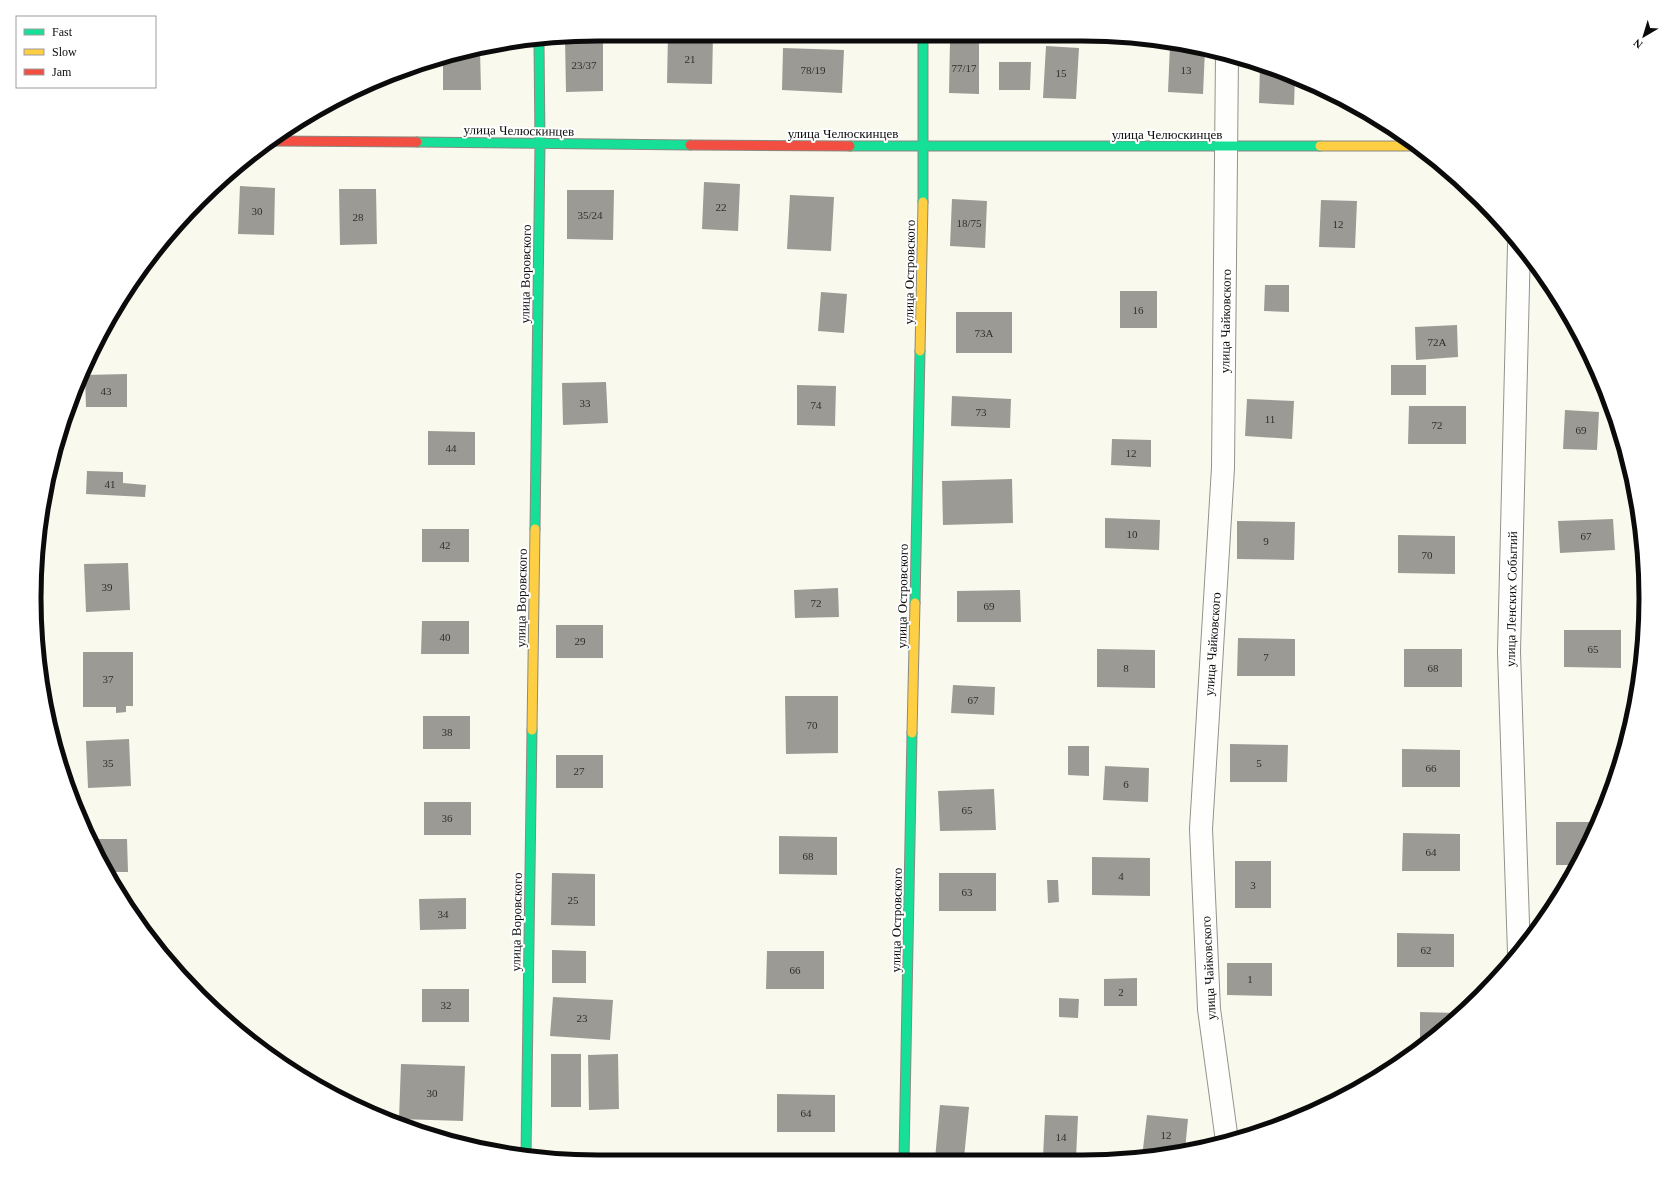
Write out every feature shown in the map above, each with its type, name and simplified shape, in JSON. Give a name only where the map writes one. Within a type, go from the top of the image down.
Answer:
[{"type":"street","name":"улица Островского","points":[[904,1155],[924,147],[923,41]]},
{"type":"street","name":"улица Воровского","points":[[526,1150],[540,144],[539,44]]},
{"type":"street","name":"улица Чайковского","points":[[1226,1136],[1209,1009],[1200,829],[1223,468],[1228,147],[1227,60]]},
{"type":"street","name":"улица Челюскинцев","points":[[280,141],[924,147],[1407,146]]},
{"type":"street","name":"улица Ленских Событий","points":[[1519,253],[1509,652],[1519,943]]},
{"type":"building","points":[[603,41],[603,91],[566,92],[565,42]]},
{"type":"building","points":[[668,41],[713,41],[712,84],[667,83]]},
{"type":"building","points":[[950,41],[979,42],[979,94],[949,93]]},
{"type":"building","points":[[1046,46],[1079,48],[1076,99],[1043,98]]},
{"type":"building","points":[[783,48],[844,50],[842,93],[782,90]]},
{"type":"building","points":[[1170,48],[1205,55],[1203,94],[1168,92]]},
{"type":"building","points":[[480,54],[481,90],[443,90],[443,63]]},
{"type":"building","points":[[999,62],[1031,62],[1030,90],[999,90]]},
{"type":"building","points":[[1260,71],[1295,83],[1294,105],[1259,103]]},
{"type":"building","points":[[704,182],[740,184],[738,231],[702,229]]},
{"type":"building","points":[[240,186],[275,188],[274,235],[238,234]]},
{"type":"building","points":[[339,189],[376,189],[377,244],[340,245]]},
{"type":"building","points":[[567,190],[614,190],[613,240],[567,239]]},
{"type":"building","points":[[790,195],[834,197],[831,251],[787,249]]},
{"type":"building","points":[[952,199],[987,201],[985,248],[950,246]]},
{"type":"building","points":[[1321,200],[1357,201],[1355,248],[1319,247]]},
{"type":"building","points":[[1265,285],[1289,285],[1289,312],[1264,311]]},
{"type":"building","points":[[1120,291],[1157,291],[1157,328],[1120,328]]},
{"type":"building","points":[[821,292],[847,294],[844,333],[818,331]]},
{"type":"building","points":[[956,312],[1012,312],[1012,353],[956,353]]},
{"type":"building","points":[[1457,325],[1458,357],[1416,360],[1415,327]]},
{"type":"building","points":[[1391,365],[1426,365],[1426,395],[1391,395]]},
{"type":"building","points":[[127,374],[127,407],[86,407],[85,380],[88,375]]},
{"type":"building","points":[[606,382],[608,423],[563,425],[562,383]]},
{"type":"building","points":[[797,385],[836,386],[835,426],[797,425]]},
{"type":"building","points":[[952,396],[1011,399],[1010,428],[951,426]]},
{"type":"building","points":[[1247,399],[1294,401],[1292,439],[1245,436]]},
{"type":"building","points":[[1409,406],[1466,406],[1466,444],[1408,444]]},
{"type":"building","points":[[1565,410],[1599,412],[1597,450],[1563,449]]},
{"type":"building","points":[[428,431],[475,432],[475,465],[428,465]]},
{"type":"building","points":[[1112,439],[1151,440],[1151,467],[1111,465]]},
{"type":"building","points":[[87,471],[123,472],[123,483],[146,485],[145,497],[86,494]]},
{"type":"building","points":[[1012,479],[1013,523],[943,525],[942,481]]},
{"type":"building","points":[[1105,518],[1160,520],[1159,550],[1105,548]]},
{"type":"building","points":[[1613,519],[1615,550],[1560,553],[1558,521]]},
{"type":"building","points":[[1237,521],[1295,522],[1294,560],[1237,559]]},
{"type":"building","points":[[422,529],[469,529],[469,562],[422,562]]},
{"type":"building","points":[[1398,535],[1455,536],[1455,574],[1398,573]]},
{"type":"building","points":[[128,563],[130,610],[86,612],[84,564]]},
{"type":"building","points":[[838,588],[839,617],[795,618],[794,590]]},
{"type":"building","points":[[1020,590],[1021,622],[957,622],[957,591]]},
{"type":"building","points":[[422,621],[469,621],[469,654],[421,654]]},
{"type":"building","points":[[556,625],[603,625],[603,658],[556,658]]},
{"type":"building","points":[[1564,630],[1621,630],[1621,668],[1564,667]]},
{"type":"building","points":[[1238,638],[1295,639],[1295,676],[1237,676]]},
{"type":"building","points":[[1097,649],[1155,650],[1155,688],[1097,687]]},
{"type":"building","points":[[1404,649],[1462,649],[1462,687],[1404,687]]},
{"type":"building","points":[[83,652],[133,652],[133,706],[126,706],[126,712],[116,713],[116,707],[83,707]]},
{"type":"building","points":[[953,685],[995,687],[994,715],[951,713]]},
{"type":"building","points":[[785,696],[838,696],[838,753],[786,754]]},
{"type":"building","points":[[423,716],[470,716],[470,749],[423,749]]},
{"type":"building","points":[[129,739],[131,786],[88,788],[86,741]]},
{"type":"building","points":[[1230,744],[1288,745],[1287,782],[1230,782]]},
{"type":"building","points":[[1068,746],[1089,746],[1089,776],[1068,775]]},
{"type":"building","points":[[1402,749],[1460,750],[1460,787],[1402,787]]},
{"type":"building","points":[[556,755],[603,755],[603,788],[556,788]]},
{"type":"building","points":[[1105,766],[1149,768],[1148,802],[1103,800]]},
{"type":"building","points":[[994,789],[996,830],[940,831],[938,791]]},
{"type":"building","points":[[424,802],[471,802],[471,835],[424,835]]},
{"type":"building","points":[[1556,822],[1592,822],[1570,865],[1556,865]]},
{"type":"building","points":[[1403,833],[1460,834],[1460,871],[1402,871]]},
{"type":"building","points":[[779,836],[837,837],[837,875],[779,874]]},
{"type":"building","points":[[96,839],[127,839],[128,872],[114,872]]},
{"type":"building","points":[[1092,857],[1150,858],[1150,896],[1092,895]]},
{"type":"building","points":[[1235,861],[1271,861],[1271,908],[1235,908]]},
{"type":"building","points":[[552,873],[595,874],[595,926],[551,925]]},
{"type":"building","points":[[939,873],[996,873],[996,911],[939,911]]},
{"type":"building","points":[[1047,880],[1058,880],[1059,902],[1048,903]]},
{"type":"building","points":[[466,898],[466,929],[420,930],[419,899]]},
{"type":"building","points":[[1397,933],[1454,934],[1454,967],[1397,967]]},
{"type":"building","points":[[552,950],[586,951],[586,983],[552,983]]},
{"type":"building","points":[[767,951],[824,951],[824,989],[766,989]]},
{"type":"building","points":[[1227,963],[1272,963],[1272,996],[1227,995]]},
{"type":"building","points":[[1137,978],[1137,1006],[1104,1006],[1104,979]]},
{"type":"building","points":[[422,989],[469,989],[469,1022],[422,1022]]},
{"type":"building","points":[[553,997],[613,1000],[610,1040],[550,1036]]},
{"type":"building","points":[[1059,998],[1079,999],[1078,1018],[1059,1017]]},
{"type":"building","points":[[1420,1012],[1453,1013],[1449,1017],[1420,1041]]},
{"type":"building","points":[[551,1054],[581,1054],[581,1107],[551,1107]]},
{"type":"building","points":[[618,1054],[619,1109],[589,1110],[588,1055]]},
{"type":"building","points":[[401,1064],[465,1066],[463,1121],[399,1118]]},
{"type":"building","points":[[777,1094],[835,1095],[835,1132],[777,1132]]},
{"type":"building","points":[[940,1105],[969,1107],[964,1155],[935,1155]]},
{"type":"building","points":[[1045,1115],[1078,1116],[1076,1155],[1043,1155]]},
{"type":"building","points":[[1147,1115],[1188,1119],[1185,1145],[1143,1151]]},
{"type":"traffic: fast","points":[[923,41],[923,202]]},
{"type":"traffic: fast","points":[[535,529],[540,144],[539,44]]},
{"type":"traffic: fast","points":[[417,142],[690,145]]},
{"type":"traffic: fast","points":[[850,146],[1320,146]]},
{"type":"traffic: fast","points":[[915,603],[920,351]]},
{"type":"traffic: fast","points":[[526,1150],[532,730]]},
{"type":"traffic: fast","points":[[904,1155],[912,733]]},
{"type":"traffic: slow","points":[[1320,146],[1407,146]]},
{"type":"traffic: slow","points":[[920,351],[923,202]]},
{"type":"traffic: slow","points":[[532,730],[535,529]]},
{"type":"traffic: slow","points":[[912,733],[915,603]]},
{"type":"traffic: jam","points":[[280,141],[417,142]]},
{"type":"traffic: jam","points":[[690,145],[850,146]]}]
